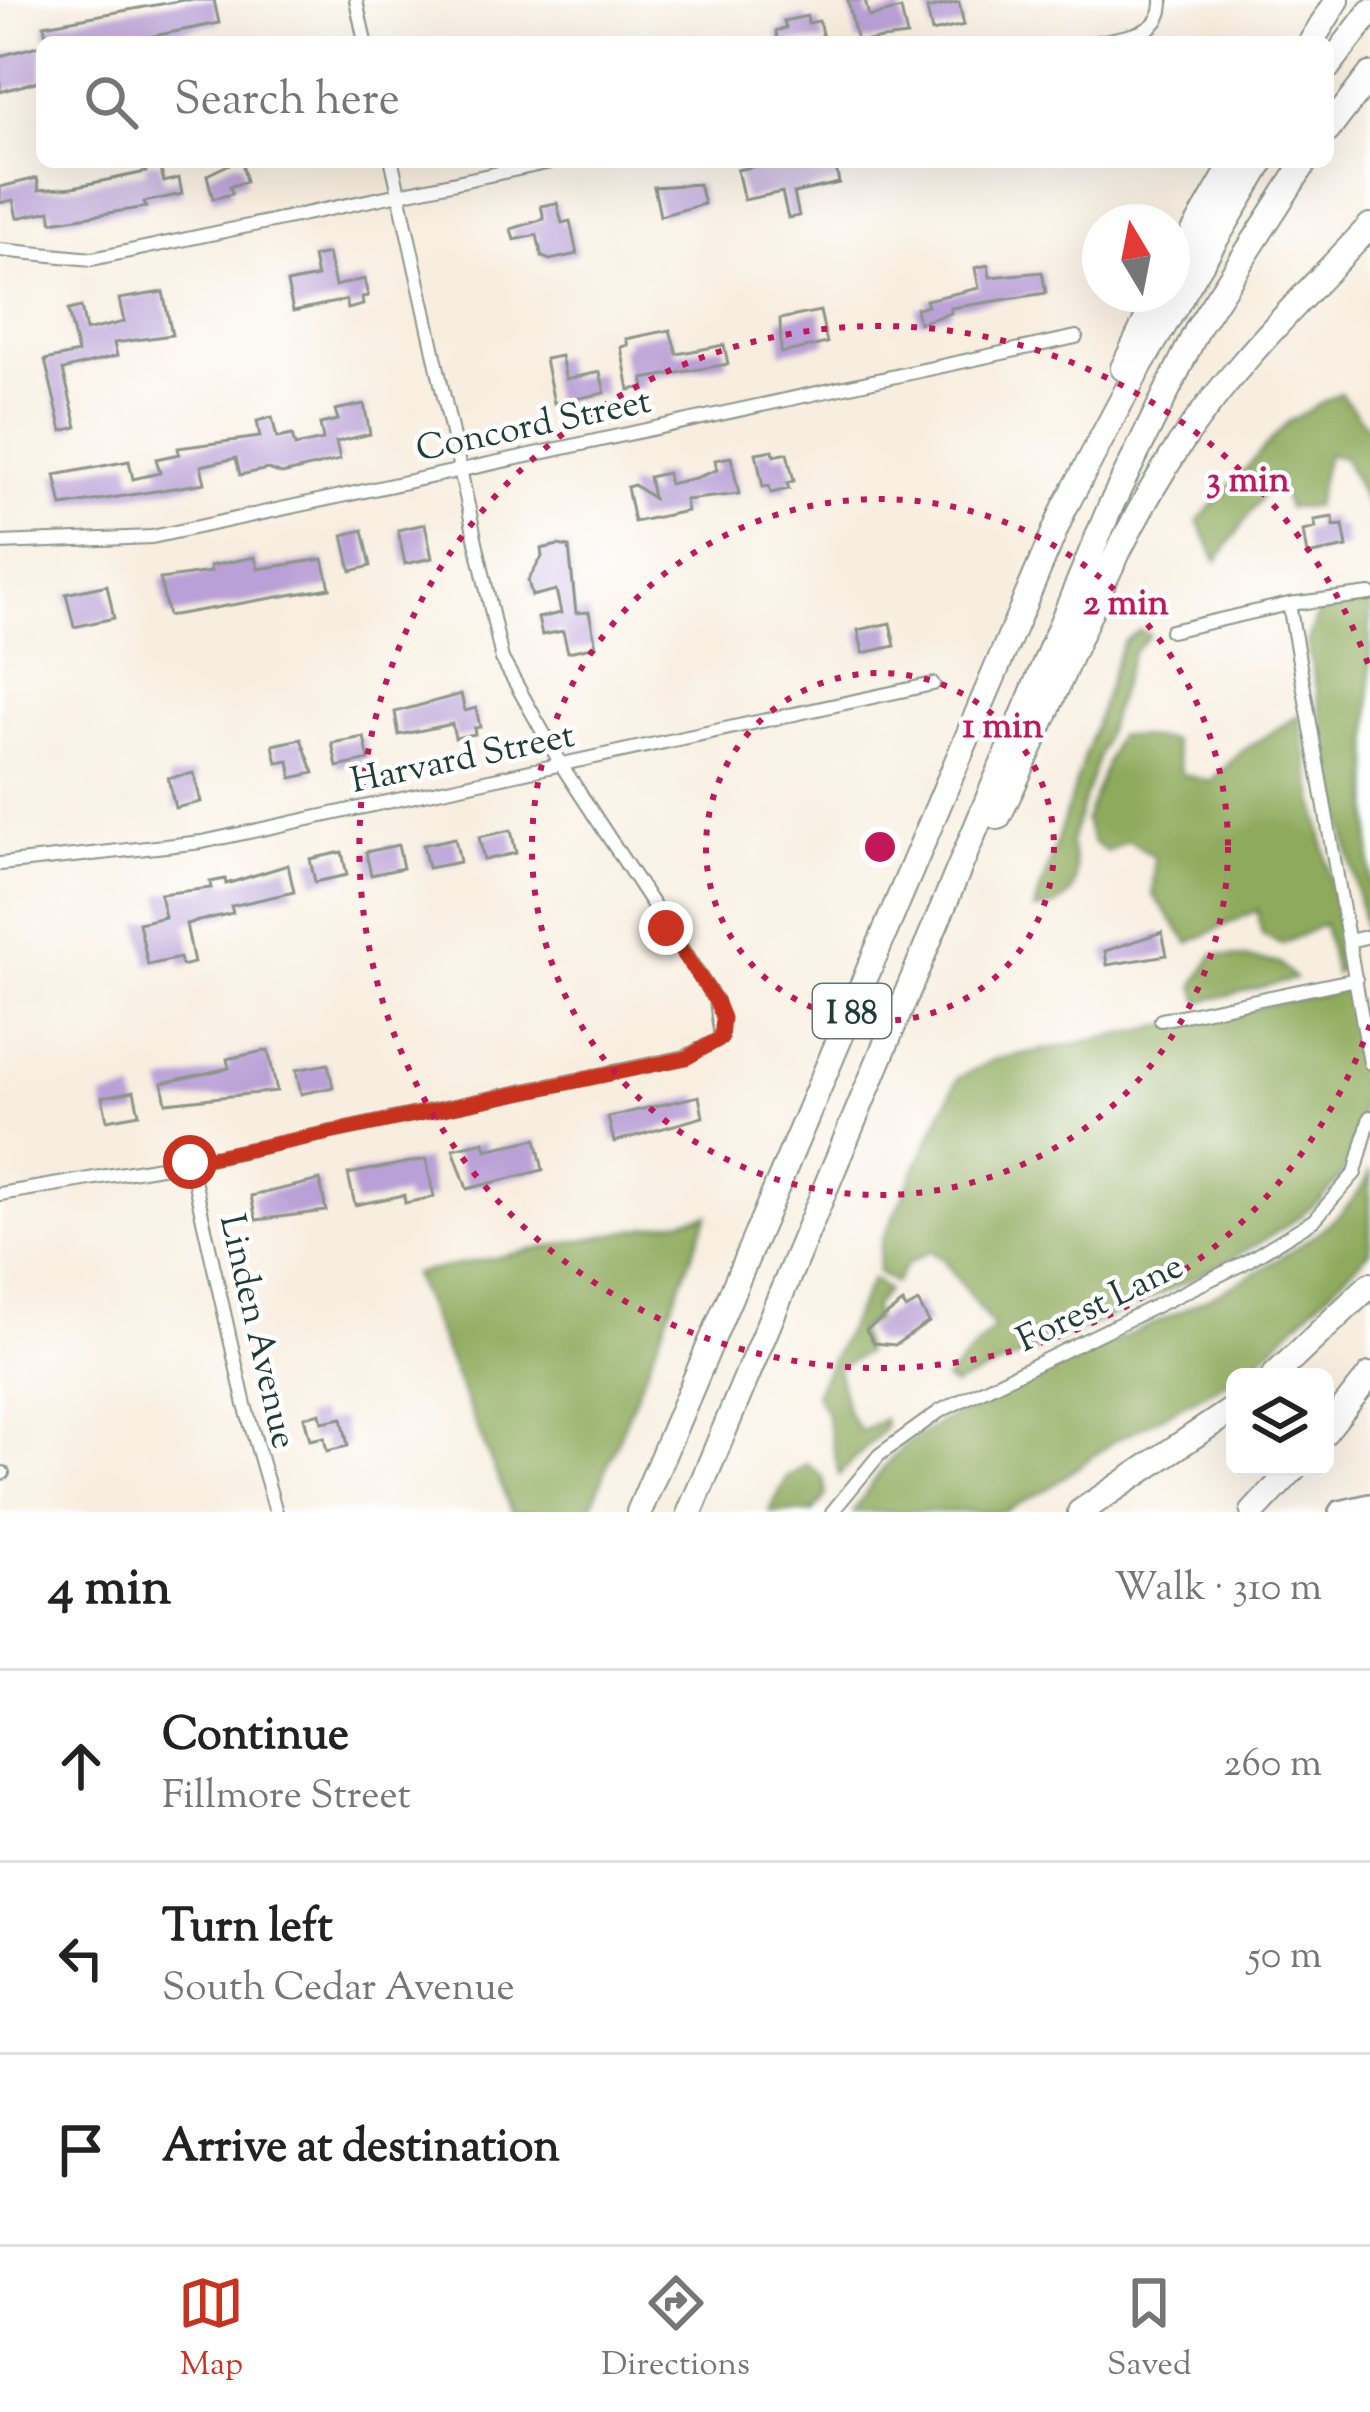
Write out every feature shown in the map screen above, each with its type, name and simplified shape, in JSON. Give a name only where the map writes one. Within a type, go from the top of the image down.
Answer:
[{"type":"highway","points":[[1315,36],[1337,0]]},
{"type":"highway","points":[[1334,59],[1370,11]]},
{"type":"highway","points":[[1334,122],[1370,75]]},
{"type":"highway","points":[[1190,239],[1231,168]]},
{"type":"highway","name":"I 88","points":[[639,1512],[1064,508],[1141,364],[1258,168]]},
{"type":"highway","name":"I 88","points":[[690,1512],[1155,410],[1241,256],[1301,168]]},
{"type":"highway","points":[[899,1019],[1122,549],[1172,455],[1250,353],[1370,226]]},
{"type":"highway","points":[[1064,508],[1151,312]]},
{"type":"highway","points":[[1282,1368],[1370,1285]]},
{"type":"highway","points":[[1334,1421],[1370,1376]]},
{"type":"highway","points":[[1080,1512],[1226,1414]]},
{"type":"highway","points":[[1252,1512],[1286,1476]]},
{"type":"highway","points":[[1343,1511],[1370,1505]]},
{"type":"street","points":[[356,0],[364,36]]},
{"type":"street","points":[[1117,36],[1159,23],[1162,0]]},
{"type":"street","points":[[0,1194],[190,1162],[686,1058],[721,1038],[723,1018],[716,1001],[562,766],[509,675],[494,636],[393,168]]},
{"type":"street","points":[[0,250],[92,260],[524,168]]},
{"type":"street","name":"Concord Street","points":[[0,543],[152,537],[1076,337]]},
{"type":"street","points":[[1171,631],[1289,604],[1370,594]]},
{"type":"street","points":[[1289,604],[1370,1063]]},
{"type":"street","name":"Harvard Street","points":[[0,864],[202,842],[933,684]]},
{"type":"street","points":[[1349,941],[1370,937]]},
{"type":"street","points":[[1161,1020],[1356,979]]},
{"type":"street","name":"Forest Lane","points":[[832,1512],[878,1455],[921,1422],[1244,1263],[1314,1220],[1355,1173],[1370,1117]]},
{"type":"street","name":"Linden Avenue","points":[[190,1162],[245,1406],[276,1512]]},
{"type":"green space","points":[[1340,393],[1370,430],[1370,512],[1344,458],[1327,454],[1315,506],[1288,508],[1276,476],[1217,561],[1198,521],[1288,422]]},
{"type":"green space","points":[[1370,600],[1370,926],[1364,927],[1307,643],[1320,607]]},
{"type":"green space","points":[[1140,630],[1149,635],[1132,654],[1070,843],[1073,888],[1060,903],[1034,910],[1118,655],[1123,642]]},
{"type":"green space","points":[[1299,715],[1346,963],[1335,974],[1324,924],[1282,944],[1262,935],[1257,910],[1189,943],[1153,895],[1154,857],[1128,840],[1107,852],[1093,842],[1085,821],[1117,735],[1172,740],[1182,774],[1210,782],[1241,752]]},
{"type":"green space","points":[[1214,954],[1279,963],[1295,979],[1200,1002],[1195,985]]},
{"type":"green space","points":[[1344,990],[1362,1044],[1360,1116],[1346,1166],[1315,1205],[1274,1234],[1163,1293],[954,1386],[945,1380],[994,1328],[943,1259],[930,1251],[907,1264],[895,1283],[878,1272],[881,1243],[958,1078],[993,1060]]},
{"type":"green space","points":[[1370,1170],[1370,1251],[1250,1368],[1226,1368],[1226,1383],[1113,1442],[1047,1489],[1003,1512],[853,1512],[886,1465],[911,1441],[957,1414],[1236,1283],[1298,1247],[1345,1209]]},
{"type":"green space","points":[[708,1215],[589,1512],[512,1512],[413,1274]]},
{"type":"green space","points":[[872,1279],[887,1290],[873,1307],[876,1319],[858,1330],[865,1353],[837,1368],[848,1413],[861,1432],[884,1419],[885,1428],[839,1475],[826,1412],[815,1394]]},
{"type":"green space","points":[[807,1464],[823,1477],[826,1495],[813,1512],[769,1512],[787,1478]]},
{"type":"building","points":[[184,0],[214,0],[219,23],[153,36],[46,36],[44,25]]},
{"type":"building","points":[[848,0],[865,0],[869,17],[901,9],[907,36],[856,36]]},
{"type":"building","points":[[959,2],[964,25],[932,32],[927,9]]},
{"type":"building","points":[[807,16],[808,23],[819,21],[823,36],[777,36],[776,31],[786,28],[784,21]]},
{"type":"building","points":[[36,47],[36,82],[0,92],[0,56]]},
{"type":"building","points":[[146,168],[160,168],[164,182],[179,178],[182,194],[144,202],[146,207],[52,222],[50,211],[17,218],[13,200],[0,203],[0,187],[37,178],[39,190],[146,172]]},
{"type":"building","points":[[222,168],[243,168],[246,182],[230,186],[232,194],[213,199],[207,175]]},
{"type":"building","points":[[836,168],[839,183],[794,193],[799,216],[788,218],[782,192],[744,200],[737,170]]},
{"type":"building","points":[[699,184],[704,204],[660,216],[654,187]]},
{"type":"building","points":[[557,203],[562,223],[570,221],[577,254],[550,260],[542,257],[537,235],[514,240],[511,229],[544,219],[541,206]]},
{"type":"building","points":[[328,254],[335,286],[364,279],[368,296],[362,297],[363,305],[348,309],[346,300],[293,311],[287,283],[317,277],[313,257]]},
{"type":"building","points":[[988,265],[990,277],[1042,272],[1046,293],[951,308],[951,313],[919,323],[916,308],[928,306],[926,300],[979,288],[975,268]]},
{"type":"building","points":[[163,292],[172,335],[114,343],[117,356],[63,370],[77,427],[62,431],[45,360],[78,353],[68,310],[81,307],[86,331],[124,322],[119,299]]},
{"type":"building","points":[[820,311],[827,343],[781,353],[780,319]]},
{"type":"building","points":[[670,330],[677,354],[724,345],[728,364],[643,379],[645,387],[629,390],[621,347],[628,345],[626,339]]},
{"type":"building","points":[[561,356],[566,379],[600,372],[605,393],[554,403],[545,359]]},
{"type":"building","points":[[364,404],[370,434],[336,442],[340,460],[282,474],[268,469],[240,475],[236,458],[201,466],[205,483],[62,506],[55,475],[129,461],[133,479],[160,473],[156,459],[179,454],[178,448],[260,437],[257,421],[272,417],[277,438],[292,435],[295,446],[323,440],[320,424],[338,420],[335,410]]},
{"type":"building","points":[[773,450],[774,456],[787,453],[794,481],[787,483],[789,489],[771,493],[769,486],[763,487],[756,453]]},
{"type":"building","points":[[731,457],[739,494],[685,500],[687,511],[634,522],[627,487],[634,485],[653,498],[649,477],[667,473],[669,484],[696,478],[717,470],[715,460]]},
{"type":"building","points":[[1333,517],[1334,526],[1343,525],[1347,547],[1307,555],[1303,531],[1316,528],[1314,520]]},
{"type":"building","points":[[425,524],[432,558],[405,564],[398,530]]},
{"type":"building","points":[[363,530],[371,566],[351,571],[343,535]]},
{"type":"building","points":[[569,547],[576,613],[589,612],[596,646],[568,652],[563,631],[542,635],[538,618],[561,613],[556,590],[532,596],[528,580],[542,557],[541,549]]},
{"type":"building","points":[[255,557],[258,569],[323,559],[330,588],[168,616],[160,579],[211,572],[210,566]]},
{"type":"building","points":[[107,585],[114,618],[74,627],[66,594]]},
{"type":"building","points":[[890,623],[895,646],[863,653],[858,630]]},
{"type":"building","points":[[461,694],[465,711],[476,708],[480,727],[474,728],[475,734],[455,738],[452,724],[399,735],[395,712]]},
{"type":"building","points":[[364,737],[369,760],[337,767],[332,743]]},
{"type":"building","points":[[301,739],[314,773],[292,778],[289,761],[277,763],[273,745]]},
{"type":"building","points":[[194,773],[201,802],[175,808],[168,778]]},
{"type":"building","points":[[511,830],[516,853],[484,860],[479,837]]},
{"type":"building","points":[[455,838],[460,862],[428,868],[423,845]]},
{"type":"building","points":[[398,845],[403,868],[371,875],[366,852]]},
{"type":"building","points":[[342,852],[347,875],[315,882],[310,859]]},
{"type":"building","points":[[288,865],[294,892],[231,906],[233,913],[186,924],[194,963],[182,966],[180,958],[148,965],[139,923],[165,917],[160,894],[211,888],[210,882],[225,879],[226,884]]},
{"type":"building","points":[[1162,932],[1167,955],[1107,965],[1105,951]]},
{"type":"building","points":[[268,1050],[277,1091],[166,1103],[162,1083],[229,1068],[227,1059]]},
{"type":"building","points":[[328,1064],[333,1087],[301,1094],[296,1070]]},
{"type":"building","points":[[134,1091],[139,1114],[107,1120],[102,1097]]},
{"type":"building","points":[[699,1096],[703,1117],[614,1142],[608,1117]]},
{"type":"building","points":[[536,1139],[543,1170],[467,1189],[453,1149],[484,1142],[486,1150]]},
{"type":"building","points":[[426,1159],[434,1197],[405,1203],[404,1195],[355,1205],[348,1174]]},
{"type":"building","points":[[320,1180],[326,1211],[256,1220],[251,1196]]},
{"type":"building","points":[[918,1302],[929,1322],[895,1345],[874,1343],[866,1330],[903,1303],[906,1309]]},
{"type":"building","points":[[320,1413],[322,1422],[342,1418],[348,1446],[327,1451],[324,1437],[310,1440],[304,1417]]},
{"type":"route","points":[[190,1162],[686,1058],[721,1038],[723,1018],[666,928]]}]
